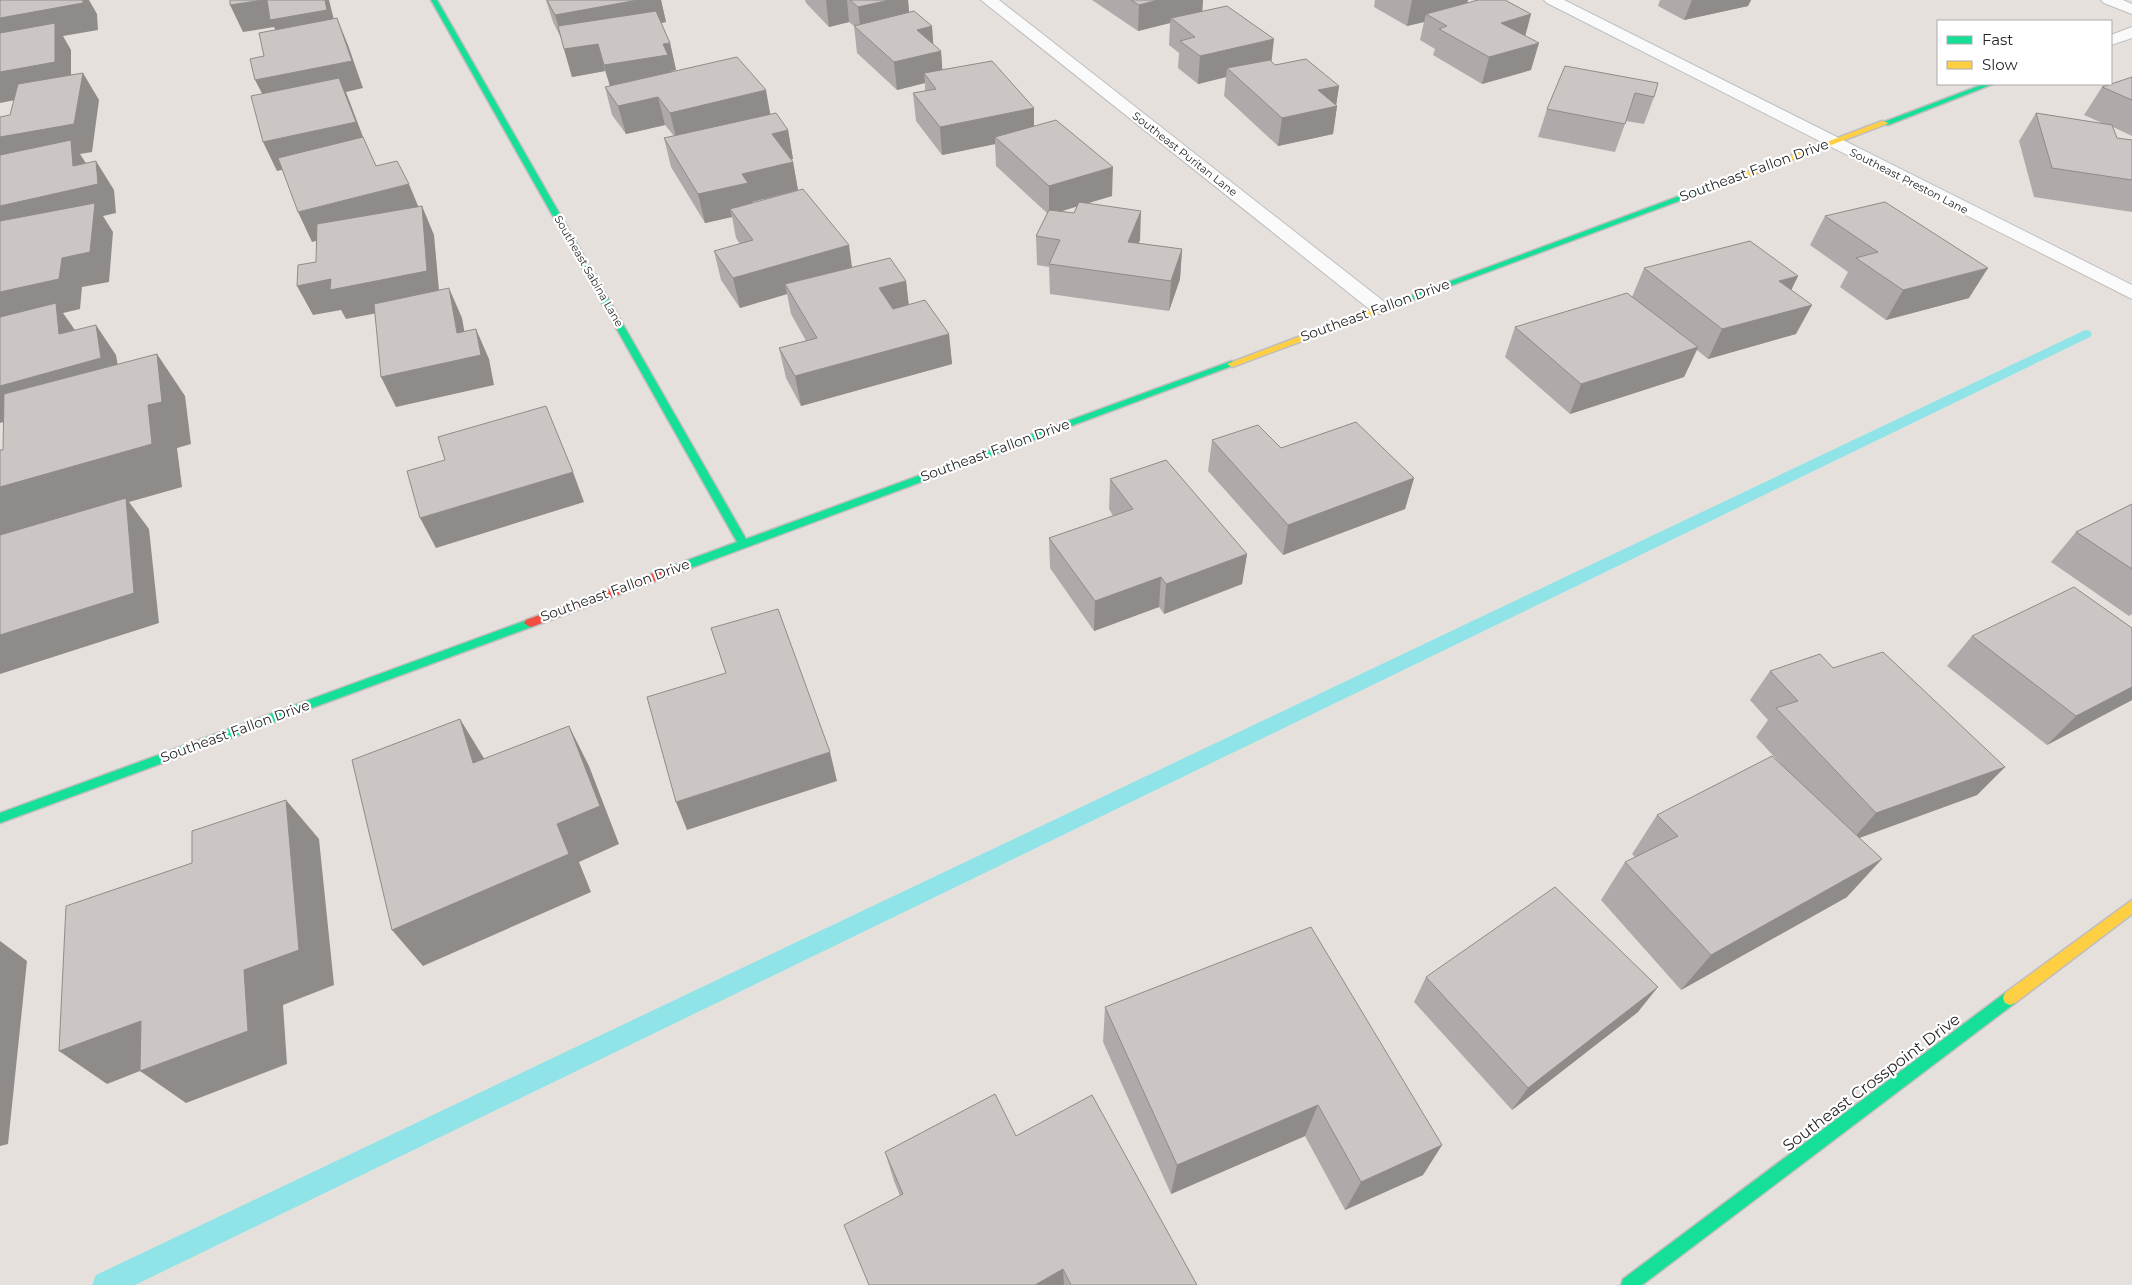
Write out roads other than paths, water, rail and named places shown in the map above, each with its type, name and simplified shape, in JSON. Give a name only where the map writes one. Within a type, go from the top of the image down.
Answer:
[{"type":"street","name":"Southeast Sabina Lane","points":[[434,0],[744,543]]},
{"type":"street","name":"Southeast Puritan Lane","points":[[989,0],[1380,308]]},
{"type":"street","name":"Southeast Preston Lane","points":[[1552,0],[2132,293]]},
{"type":"street","points":[[2109,0],[2132,8]]},
{"type":"street","points":[[2112,40],[2132,32]]},
{"type":"street","name":"Southeast Fallon Drive","points":[[0,818],[1831,141],[1987,85]]},
{"type":"street","name":"Southeast Crosspoint Drive","points":[[1629,1285],[2132,906]]},
{"type":"waterway","points":[[106,1285],[2085,334]]}]
